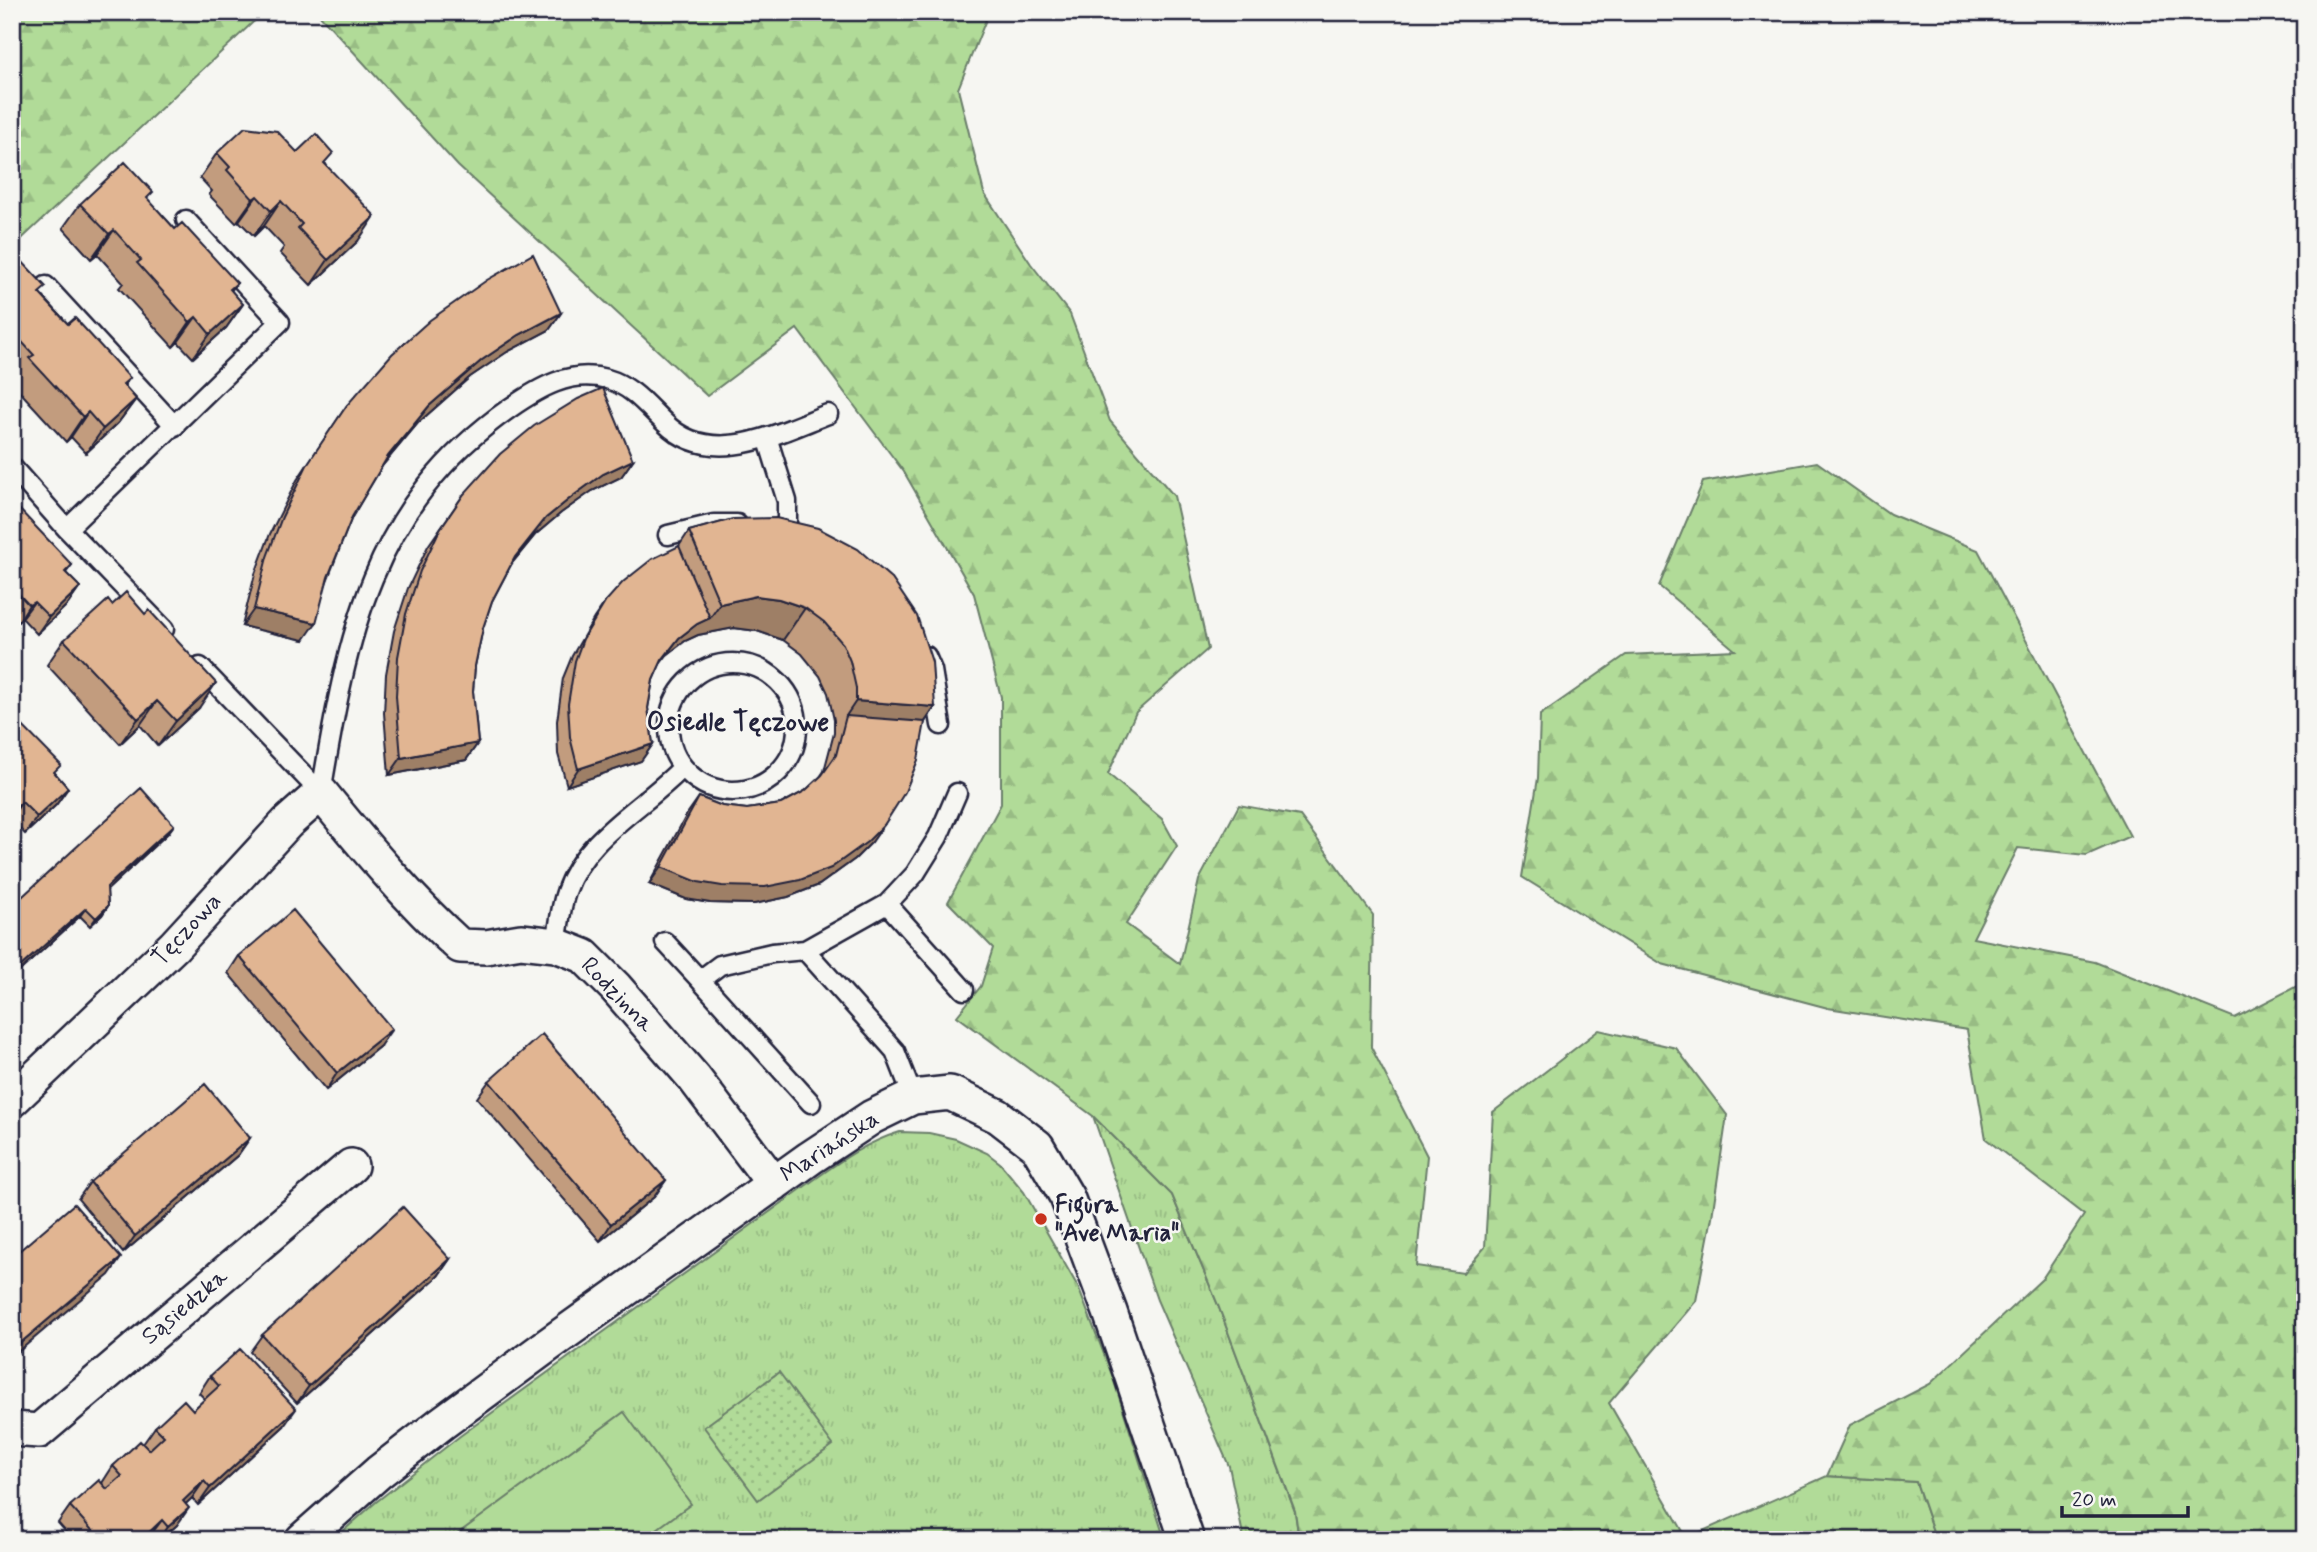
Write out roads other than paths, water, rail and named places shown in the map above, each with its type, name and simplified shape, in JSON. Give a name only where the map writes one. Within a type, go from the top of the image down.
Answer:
[{"type":"street","name":"Rodzinna","points":[[321,793],[435,924],[460,946],[486,947],[521,941],[556,945],[584,956],[616,988],[694,1078],[774,1184]]},
{"type":"street","name":"Tęczowa","points":[[12,1100],[174,946],[287,823],[321,793]]},
{"type":"street","name":"Mariańska","points":[[302,1540],[379,1472],[442,1423],[774,1184],[872,1117],[913,1097],[950,1093],[998,1116],[1037,1146],[1067,1197],[1115,1325],[1187,1540]]},
{"type":"street","name":"Sąsiedzka","points":[[12,1429],[39,1431],[351,1166]]},
{"type":"lane","points":[[67,529],[280,322],[186,220]]},
{"type":"lane","points":[[46,286],[175,426]]},
{"type":"lane","points":[[321,793],[335,713],[364,596],[381,557],[421,492],[449,459],[488,423],[538,389],[560,379],[587,376],[608,379],[630,389],[667,425],[685,438],[708,444],[731,447],[767,437],[828,414]]},
{"type":"lane","points":[[767,437],[787,501],[787,526]]},
{"type":"lane","points":[[12,467],[67,529],[321,793]]},
{"type":"lane","points":[[668,535],[714,524],[787,526],[807,533]]},
{"type":"lane","points":[[918,635],[932,670],[940,726]]},
{"type":"lane","points":[[740,664],[760,669],[778,681],[790,698],[797,717],[797,738],[790,758],[776,775],[763,785],[729,791],[712,788],[683,767],[673,749],[669,727],[673,706],[683,687],[699,673],[718,665],[740,664]]},
{"type":"lane","points":[[556,945],[565,893],[586,855],[683,767]]},
{"type":"lane","points":[[700,980],[720,965],[772,953],[805,950],[887,904],[915,874],[938,837],[957,793]]},
{"type":"lane","points":[[887,904],[964,990]]},
{"type":"lane","points":[[665,942],[811,1103]]},
{"type":"lane","points":[[805,950],[895,1051],[913,1097]]},
{"type":"place","name":"Figura \"Ave Maria\"","points":[[1041,1219]]},
{"type":"district","name":"Osiedle Tęczowe","points":[[738,723]]}]
